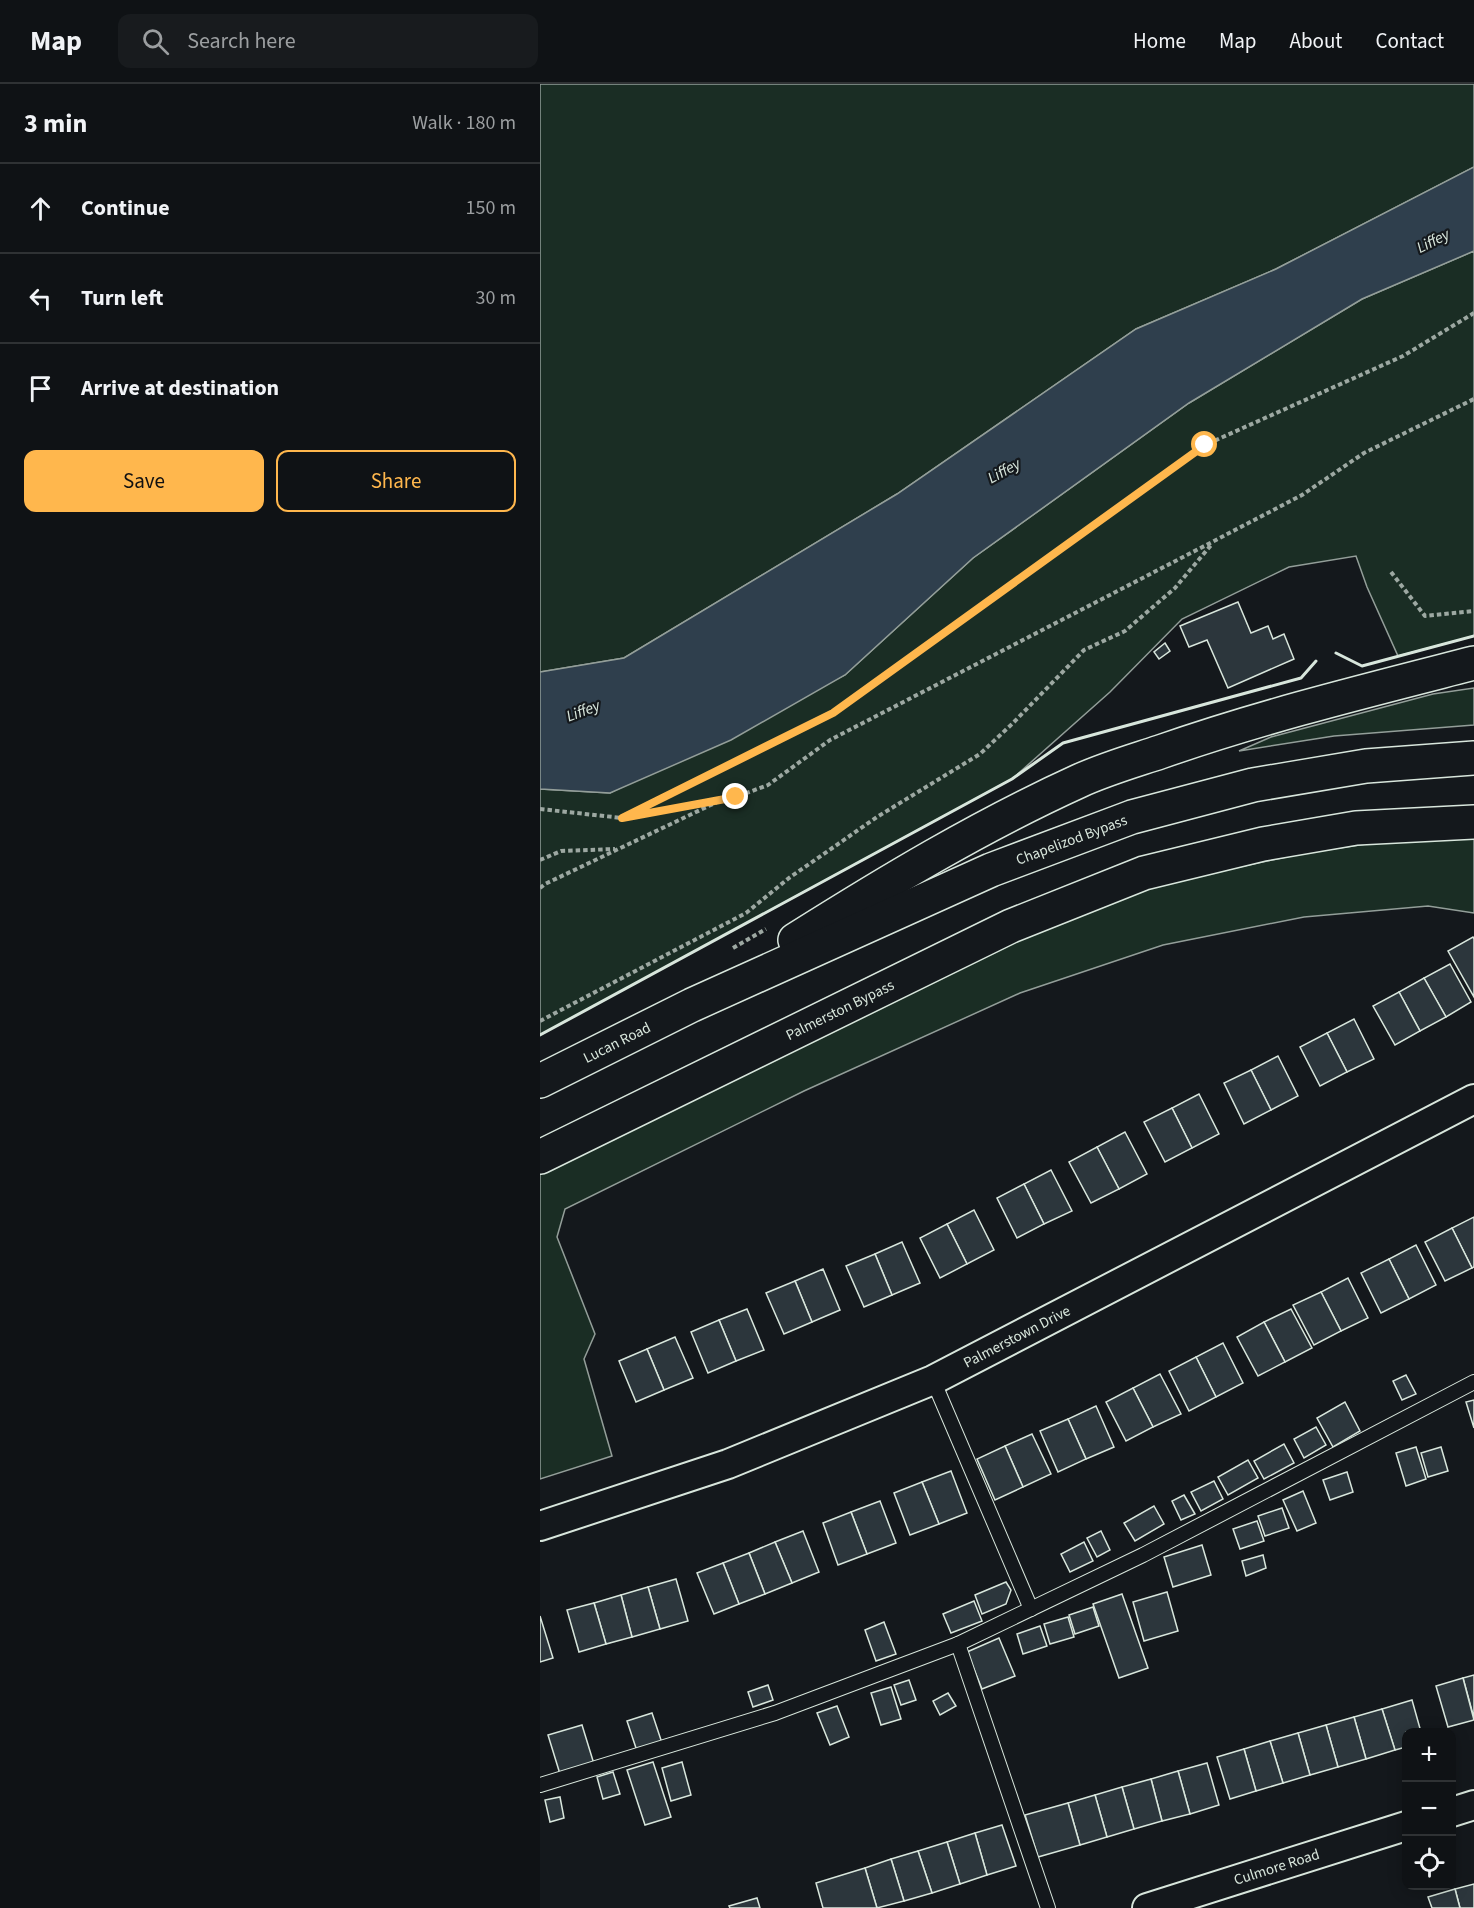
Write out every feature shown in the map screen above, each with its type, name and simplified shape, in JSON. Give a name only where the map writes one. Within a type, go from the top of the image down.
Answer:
[{"type":"main road","points":[[692,1005],[881,886],[955,843],[1080,780],[1204,736],[1289,710],[1474,663]]},
{"type":"main road","name":"Chapelizod Bypass","points":[[692,1005],[991,870],[1132,817],[1253,785],[1366,766],[1474,758]]},
{"type":"main road","name":"Palmerston Bypass","points":[[540,1157],[1011,926],[1144,873],[1263,844],[1356,828],[1474,822]]},
{"type":"main road","name":"Lucan Road","points":[[540,1081],[692,1005]]},
{"type":"street","name":"Palmerstown Drive","points":[[540,1526],[728,1464],[933,1380],[1474,1099]]},
{"type":"street","points":[[1456,1811],[1474,1804]]},
{"type":"street","name":"Culmore Road","points":[[1147,1908],[1402,1828]]},
{"type":"lane","points":[[933,1380],[1031,1608]]},
{"type":"lane","points":[[540,1785],[775,1713],[958,1644],[1143,1556],[1474,1382]]},
{"type":"lane","points":[[958,1644],[1048,1908]]},
{"type":"path","points":[[622,818],[833,713],[1205,445],[1403,356],[1474,313]]},
{"type":"path","points":[[540,809],[622,818],[736,797],[768,785],[830,740],[1302,495],[1364,453],[1474,399]]},
{"type":"path","points":[[540,1021],[746,913],[789,878],[868,824],[980,754],[1084,650],[1125,631],[1175,588],[1214,541]]},
{"type":"path","points":[[1390,572],[1425,616],[1474,611]]},
{"type":"path","points":[[540,888],[723,799]]},
{"type":"path","points":[[540,860],[561,851],[619,849]]},
{"type":"green space","points":[[540,84],[1474,84],[1474,167],[1276,269],[1136,329],[897,494],[624,658],[540,672]]},
{"type":"green space","points":[[1474,251],[1474,636],[1398,656],[1367,587],[1356,556],[1289,567],[1182,619],[1110,692],[1012,779],[540,1035],[540,789],[610,793],[845,675],[973,558],[1189,403],[1362,299]]},
{"type":"green space","points":[[1474,688],[1474,725],[1334,736],[1239,751],[1271,737],[1433,694]]},
{"type":"green space","points":[[1421,836],[1474,836],[1474,913],[1428,906],[1304,917],[1163,945],[1020,993],[804,1091],[565,1209],[557,1237],[595,1334],[584,1359],[612,1456],[540,1479],[540,1174],[1009,942],[1150,886],[1305,853]]},
{"type":"water","name":"Liffey","points":[[1474,167],[1474,251],[1362,299],[1189,403],[973,558],[845,675],[731,740],[610,793],[540,789],[540,672],[624,658],[897,494],[1136,329],[1276,269]]},
{"type":"building","points":[[1238,602],[1251,633],[1268,626],[1273,639],[1284,634],[1294,659],[1228,688],[1207,640],[1189,647],[1180,626]]},
{"type":"building","points":[[1165,643],[1170,651],[1159,659],[1154,652]]},
{"type":"building","points":[[1473,937],[1474,939],[1474,997],[1448,951]]},
{"type":"building","points":[[1450,964],[1471,1002],[1446,1017],[1424,978]]},
{"type":"building","points":[[1424,978],[1446,1017],[1420,1031],[1399,992]]},
{"type":"building","points":[[1399,992],[1420,1031],[1395,1045],[1373,1006]]},
{"type":"building","points":[[1354,1019],[1374,1059],[1347,1072],[1327,1033]]},
{"type":"building","points":[[1327,1033],[1347,1072],[1320,1086],[1300,1047]]},
{"type":"building","points":[[1278,1056],[1298,1096],[1271,1110],[1251,1070]]},
{"type":"building","points":[[1251,1070],[1271,1110],[1244,1124],[1224,1083]]},
{"type":"building","points":[[1199,1094],[1219,1134],[1192,1148],[1172,1108]]},
{"type":"building","points":[[1172,1108],[1192,1148],[1165,1162],[1144,1122]]},
{"type":"building","points":[[1125,1132],[1147,1174],[1119,1189],[1097,1147]]},
{"type":"building","points":[[1097,1147],[1119,1189],[1091,1203],[1069,1162]]},
{"type":"building","points":[[1051,1170],[1072,1211],[1044,1224],[1024,1184]]},
{"type":"building","points":[[1024,1184],[1044,1224],[1017,1238],[997,1198]]},
{"type":"building","points":[[974,1210],[994,1250],[967,1264],[947,1224]]},
{"type":"building","points":[[1474,1217],[1474,1267],[1472,1268],[1452,1228]]},
{"type":"building","points":[[947,1224],[967,1264],[940,1278],[920,1238]]},
{"type":"building","points":[[1452,1228],[1472,1268],[1445,1281],[1425,1242]]},
{"type":"building","points":[[902,1242],[920,1283],[892,1295],[875,1254]]},
{"type":"building","points":[[1416,1245],[1436,1285],[1409,1299],[1389,1259]]},
{"type":"building","points":[[875,1254],[892,1295],[864,1307],[846,1266]]},
{"type":"building","points":[[1389,1259],[1409,1299],[1381,1313],[1361,1273]]},
{"type":"building","points":[[823,1269],[840,1310],[812,1322],[795,1281]]},
{"type":"building","points":[[1348,1278],[1368,1318],[1341,1331],[1321,1292]]},
{"type":"building","points":[[795,1281],[812,1322],[784,1334],[766,1293]]},
{"type":"building","points":[[1321,1292],[1341,1331],[1314,1345],[1293,1305]]},
{"type":"building","points":[[747,1309],[764,1350],[736,1361],[719,1320]]},
{"type":"building","points":[[1291,1309],[1312,1348],[1285,1362],[1264,1322]]},
{"type":"building","points":[[719,1320],[736,1361],[708,1373],[691,1332]]},
{"type":"building","points":[[1264,1322],[1285,1362],[1258,1376],[1237,1337]]},
{"type":"building","points":[[675,1337],[693,1378],[664,1390],[647,1349]]},
{"type":"building","points":[[1223,1343],[1243,1383],[1216,1397],[1196,1357]]},
{"type":"building","points":[[647,1349],[664,1390],[636,1402],[619,1361]]},
{"type":"building","points":[[1196,1357],[1216,1397],[1189,1411],[1169,1371]]},
{"type":"building","points":[[1160,1374],[1181,1414],[1153,1427],[1133,1388]]},
{"type":"building","points":[[1406,1375],[1416,1394],[1402,1400],[1393,1381]]},
{"type":"building","points":[[1133,1388],[1153,1427],[1126,1441],[1106,1402]]},
{"type":"building","points":[[1474,1400],[1474,1428],[1466,1402]]},
{"type":"building","points":[[1345,1402],[1360,1431],[1333,1447],[1317,1418]]},
{"type":"building","points":[[1096,1406],[1114,1447],[1086,1459],[1068,1419]]},
{"type":"building","points":[[1068,1419],[1086,1459],[1058,1472],[1040,1431]]},
{"type":"building","points":[[1316,1427],[1326,1445],[1304,1458],[1294,1439]]},
{"type":"building","points":[[1032,1434],[1051,1474],[1023,1487],[1005,1446]]},
{"type":"building","points":[[1284,1444],[1294,1463],[1264,1479],[1254,1461]]},
{"type":"building","points":[[1005,1446],[1023,1487],[995,1500],[977,1459]]},
{"type":"building","points":[[1416,1447],[1426,1479],[1406,1486],[1396,1453]]},
{"type":"building","points":[[1441,1447],[1448,1471],[1428,1477],[1421,1453]]},
{"type":"building","points":[[1248,1460],[1258,1478],[1228,1495],[1218,1477]]},
{"type":"building","points":[[951,1471],[967,1513],[939,1524],[922,1482]]},
{"type":"building","points":[[1347,1472],[1353,1492],[1330,1500],[1323,1480]]},
{"type":"building","points":[[1214,1481],[1223,1499],[1201,1511],[1191,1492]]},
{"type":"building","points":[[922,1482],[939,1524],[910,1535],[894,1493]]},
{"type":"building","points":[[1303,1491],[1316,1523],[1297,1531],[1283,1500]]},
{"type":"building","points":[[1184,1495],[1195,1514],[1181,1520],[1172,1501]]},
{"type":"building","points":[[880,1501],[896,1543],[867,1554],[851,1512]]},
{"type":"building","points":[[1154,1506],[1164,1524],[1135,1541],[1124,1523]]},
{"type":"building","points":[[1282,1508],[1289,1528],[1265,1536],[1258,1516]]},
{"type":"building","points":[[851,1512],[867,1554],[838,1565],[823,1523]]},
{"type":"building","points":[[1257,1521],[1264,1541],[1240,1549],[1233,1529]]},
{"type":"building","points":[[803,1531],[819,1572],[792,1583],[775,1542]]},
{"type":"building","points":[[1101,1531],[1110,1550],[1097,1557],[1087,1538]]},
{"type":"building","points":[[775,1542],[792,1583],[765,1594],[749,1553]]},
{"type":"building","points":[[1084,1542],[1093,1561],[1070,1572],[1061,1554]]},
{"type":"building","points":[[1202,1545],[1211,1575],[1173,1587],[1164,1557]]},
{"type":"building","points":[[749,1553],[765,1594],[739,1604],[723,1563]]},
{"type":"building","points":[[1263,1555],[1266,1568],[1246,1576],[1242,1561]]},
{"type":"building","points":[[723,1563],[739,1604],[714,1614],[697,1573]]},
{"type":"building","points":[[676,1579],[688,1621],[660,1629],[648,1587]]},
{"type":"building","points":[[1006,1582],[1011,1590],[1006,1604],[982,1614],[975,1595]]},
{"type":"building","points":[[648,1587],[660,1629],[632,1637],[621,1595]]},
{"type":"building","points":[[1167,1592],[1178,1631],[1144,1641],[1133,1602]]},
{"type":"building","points":[[1122,1594],[1148,1668],[1119,1678],[1093,1604]]},
{"type":"building","points":[[621,1595],[632,1637],[606,1644],[594,1603]]},
{"type":"building","points":[[974,1601],[982,1621],[951,1633],[943,1614]]},
{"type":"building","points":[[594,1603],[606,1644],[579,1652],[567,1610]]},
{"type":"building","points":[[1093,1607],[1099,1626],[1075,1634],[1069,1615]]},
{"type":"building","points":[[540,1616],[553,1658],[540,1662]]},
{"type":"building","points":[[1068,1617],[1074,1637],[1050,1644],[1044,1624]]},
{"type":"building","points":[[884,1622],[896,1654],[876,1661],[865,1630]]},
{"type":"building","points":[[1040,1626],[1047,1646],[1023,1654],[1017,1634]]},
{"type":"building","points":[[999,1638],[1015,1676],[982,1689],[967,1652]]},
{"type":"building","points":[[1474,1675],[1474,1718],[1463,1678]]},
{"type":"building","points":[[1463,1678],[1474,1720],[1448,1727],[1436,1686]]},
{"type":"building","points":[[909,1680],[916,1700],[901,1705],[894,1685]]},
{"type":"building","points":[[768,1685],[773,1700],[753,1707],[748,1692]]},
{"type":"building","points":[[891,1687],[901,1719],[881,1725],[871,1693]]},
{"type":"building","points":[[948,1693],[956,1706],[940,1715],[933,1701]]},
{"type":"building","points":[[1412,1700],[1420,1728],[1402,1728],[1402,1748],[1395,1750],[1382,1709]]},
{"type":"building","points":[[837,1706],[849,1737],[830,1745],[817,1713]]},
{"type":"building","points":[[1382,1709],[1395,1750],[1366,1759],[1354,1717]]},
{"type":"building","points":[[652,1713],[662,1743],[637,1751],[627,1721]]},
{"type":"building","points":[[1354,1717],[1366,1759],[1338,1767],[1326,1725]]},
{"type":"building","points":[[582,1725],[594,1764],[560,1774],[548,1735]]},
{"type":"building","points":[[1326,1725],[1338,1767],[1310,1775],[1298,1733]]},
{"type":"building","points":[[1298,1733],[1310,1775],[1283,1783],[1270,1741]]},
{"type":"building","points":[[1270,1741],[1283,1783],[1256,1791],[1244,1749]]},
{"type":"building","points":[[1244,1749],[1256,1791],[1230,1799],[1217,1757]]},
{"type":"building","points":[[653,1762],[671,1817],[645,1825],[627,1770]]},
{"type":"building","points":[[682,1762],[691,1795],[671,1801],[662,1768]]},
{"type":"building","points":[[1207,1763],[1219,1805],[1190,1814],[1178,1771]]},
{"type":"building","points":[[1178,1771],[1190,1814],[1162,1821],[1151,1779]]},
{"type":"building","points":[[613,1772],[620,1794],[603,1799],[597,1777]]},
{"type":"building","points":[[1151,1779],[1162,1821],[1134,1829],[1122,1787]]},
{"type":"building","points":[[1122,1787],[1134,1829],[1107,1837],[1095,1795]]},
{"type":"building","points":[[1095,1795],[1107,1837],[1080,1845],[1068,1803]]},
{"type":"building","points":[[560,1797],[564,1818],[550,1822],[545,1800]]},
{"type":"building","points":[[1068,1803],[1080,1845],[1038,1857],[1025,1815]]},
{"type":"building","points":[[1002,1825],[1016,1866],[987,1875],[975,1833]]},
{"type":"building","points":[[975,1833],[987,1875],[960,1884],[947,1842]]},
{"type":"building","points":[[947,1842],[960,1884],[932,1893],[918,1851]]},
{"type":"building","points":[[918,1851],[932,1893],[904,1901],[891,1859]]},
{"type":"building","points":[[891,1859],[904,1901],[877,1908],[865,1868]]},
{"type":"building","points":[[865,1868],[877,1908],[823,1908],[816,1883]]},
{"type":"building","points":[[1474,1884],[1474,1908],[1460,1908],[1456,1889]]},
{"type":"building","points":[[1455,1890],[1460,1908],[1432,1908],[1428,1897]]},
{"type":"building","points":[[757,1898],[760,1908],[730,1908],[729,1906]]},
{"type":"wall","points":[[1336,653],[1362,666],[1474,636]]},
{"type":"wall","points":[[540,1035],[1012,779],[1063,743],[1301,678],[1316,661]]},
{"type":"route","points":[[736,797],[622,818],[833,713],[1205,445]]}]
